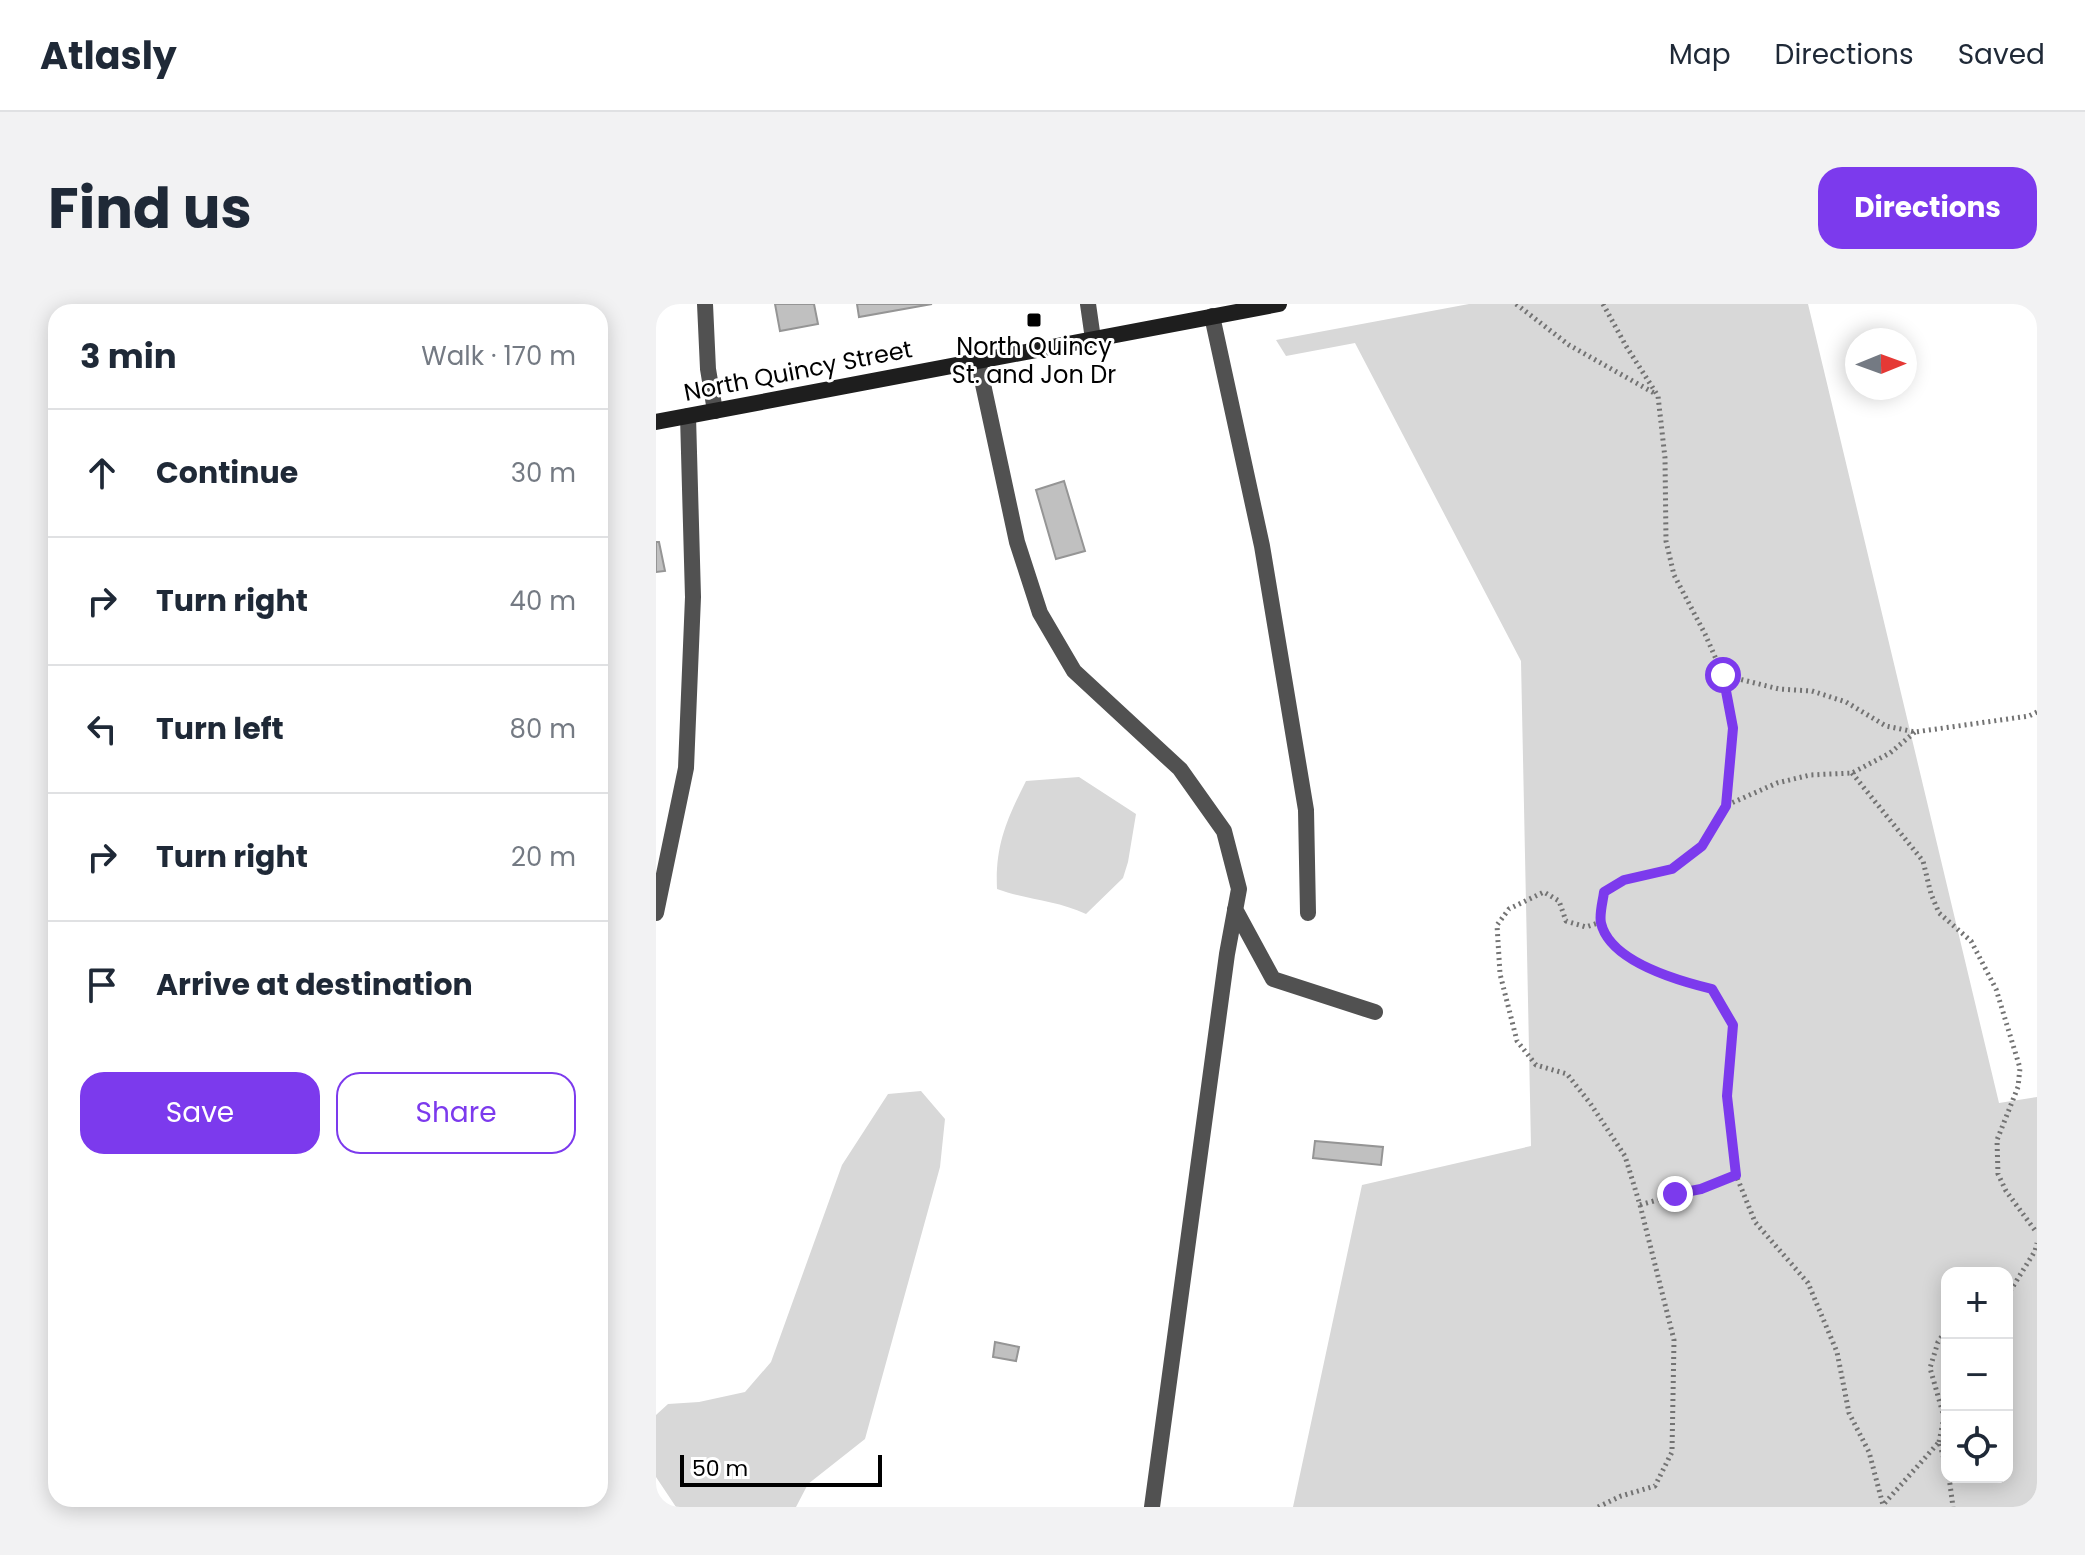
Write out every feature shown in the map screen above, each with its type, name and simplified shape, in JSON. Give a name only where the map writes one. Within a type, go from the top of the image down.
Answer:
[{"type":"main road","name":"North Quincy Street","points":[[656,422],[1279,304]]},
{"type":"street","points":[[705,304],[708,369],[715,411]]},
{"type":"street","points":[[1088,304],[1093,339]]},
{"type":"street","points":[[1212,316],[1262,546],[1306,810],[1308,913]]},
{"type":"street","points":[[978,361],[1017,542],[1040,613],[1074,671],[1180,769],[1224,831],[1239,889],[1152,1507]]},
{"type":"street","points":[[656,913],[686,768],[693,597],[688,416]]},
{"type":"street","points":[[1235,909],[1273,979],[1375,1012]]},
{"type":"path","points":[[1516,304],[1569,345],[1658,396]]},
{"type":"path","points":[[1603,304],[1658,396],[1665,458],[1666,541],[1674,575],[1723,675],[1733,728],[1726,806],[1702,846],[1672,869],[1624,880],[1604,892],[1601,922],[1607,936],[1630,959],[1676,980],[1712,989],[1733,1025],[1727,1096],[1736,1175],[1755,1222],[1808,1283],[1837,1352],[1849,1413],[1869,1452],[1883,1506]]},
{"type":"path","points":[[1723,675],[1779,689],[1812,691],[1846,702],[1886,726],[1915,732],[2029,716],[2037,712]]},
{"type":"path","points":[[1726,806],[1777,783],[1810,775],[1852,773],[1890,753],[1915,732]]},
{"type":"path","points":[[1852,773],[1923,861],[1939,913],[1971,941],[1996,989],[2020,1068],[2018,1087],[1997,1140],[1998,1174],[2006,1191],[2037,1233]]},
{"type":"path","points":[[1598,1507],[1655,1486],[1672,1452],[1674,1340],[1625,1156],[1567,1074],[1536,1065],[1517,1041],[1500,974],[1497,925],[1509,909],[1544,892],[1559,901],[1566,921],[1586,927],[1601,922]]},
{"type":"path","points":[[1640,1205],[1701,1189],[1736,1175]]},
{"type":"path","points":[[2013,1286],[2037,1243]]},
{"type":"path","points":[[1941,1338],[1930,1368],[1944,1417],[1939,1442],[1941,1449]]},
{"type":"path","points":[[1883,1506],[1939,1442]]},
{"type":"path","points":[[1950,1483],[1953,1507]]},
{"type":"shaded area","points":[[1469,304],[1808,304],[1999,1103],[2037,1097],[2037,1507],[1293,1507],[1362,1185],[1531,1146],[1521,661],[1355,343],[1286,356],[1276,340]]},
{"type":"shaded area","points":[[1079,777],[1136,814],[1123,878],[1086,914],[997,889],[998,859],[1004,833],[1026,781]]},
{"type":"shaded area","points":[[921,1091],[945,1119],[940,1167],[865,1439],[808,1484],[796,1507],[676,1507],[656,1477],[656,1415],[668,1404],[699,1402],[745,1392],[771,1362],[842,1165],[888,1094]]},
{"type":"building","points":[[775,304],[814,304],[818,324],[780,331]]},
{"type":"building","points":[[857,304],[932,304],[859,317]]},
{"type":"building","points":[[1064,481],[1085,551],[1056,559],[1036,490]]},
{"type":"building","points":[[656,542],[659,542],[665,571],[656,572]]},
{"type":"building","points":[[1315,1141],[1383,1147],[1381,1165],[1313,1158]]},
{"type":"building","points":[[995,1342],[1019,1347],[1016,1361],[993,1357]]},
{"type":"place","name":"North Quincy St. and Jon Dr","points":[[1034,320]]},
{"type":"route","points":[[1675,1194],[1701,1189],[1736,1175],[1727,1096],[1733,1025],[1712,989],[1676,980],[1630,959],[1607,936],[1601,922],[1602,908],[1604,892],[1624,880],[1672,869],[1702,846],[1726,806],[1733,728],[1723,675]]}]
